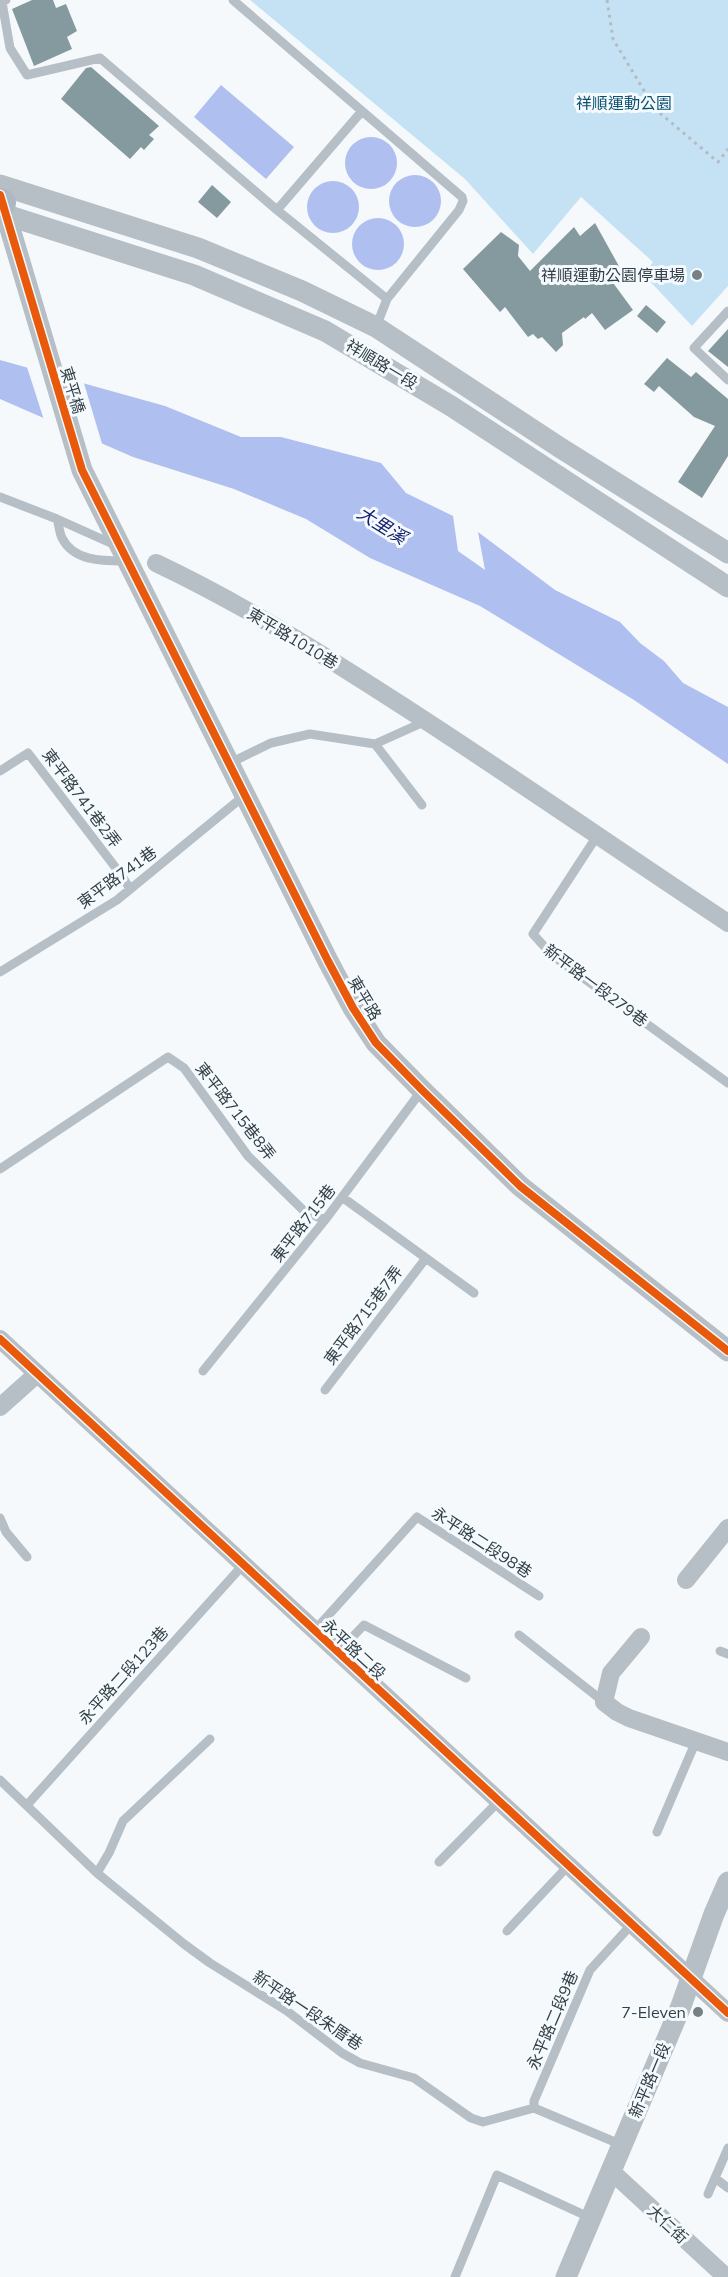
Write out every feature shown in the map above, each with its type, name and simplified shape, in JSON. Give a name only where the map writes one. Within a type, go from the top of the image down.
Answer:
[{"type":"street","name":"東平橋","points":[[1,202],[82,470],[123,554]]},
{"type":"street","name":"祥順路一段","points":[[1,202],[198,248],[302,291],[376,327],[559,447],[728,553]]},
{"type":"street","name":"祥順路一段","points":[[1,202],[194,275],[325,331],[451,406],[728,587]]},
{"type":"street","name":"東平路","points":[[123,554],[353,1008],[376,1042],[520,1185],[728,1352]]},
{"type":"street","name":"東平路1010巷","points":[[156,563],[202,585],[281,629],[426,721],[597,836]]},
{"type":"street","points":[[597,836],[728,923]]},
{"type":"street","name":"永平路二段","points":[[0,1339],[728,2013]]},
{"type":"street","points":[[0,1407],[38,1374]]},
{"type":"street","points":[[686,1580],[728,1528]]},
{"type":"street","points":[[641,1637],[610,1673],[604,1702],[616,1712],[629,1718],[728,1752]]},
{"type":"street","name":"新平路一段","points":[[566,2277],[681,2007],[690,1978],[718,1916],[728,1882]]},
{"type":"street","name":"大仁街","points":[[611,2171],[726,2277]]},
{"type":"lane","points":[[6,0],[2,2],[10,48],[27,75],[100,58],[277,210],[387,299]]},
{"type":"lane","points":[[233,0],[462,197],[463,201],[459,210],[387,299],[376,327]]},
{"type":"lane","points":[[277,210],[362,111]]},
{"type":"lane","points":[[728,311],[694,348],[728,380]]},
{"type":"lane","points":[[0,497],[57,519],[123,554]]},
{"type":"lane","points":[[57,519],[62,538],[84,557],[97,561],[123,554]]},
{"type":"lane","points":[[230,763],[271,743],[310,734],[375,744],[426,721]]},
{"type":"lane","points":[[375,744],[423,805]]},
{"type":"lane","name":"東平路741巷2弄","points":[[0,771],[28,753],[130,889]]},
{"type":"lane","name":"東平路741巷","points":[[0,972],[117,900],[245,795]]},
{"type":"lane","name":"新平路一段279巷","points":[[597,836],[533,934],[552,955],[728,1083]]},
{"type":"lane","name":"東平路715巷8弄","points":[[0,1169],[168,1057],[184,1068],[248,1156],[304,1210],[325,1220]]},
{"type":"lane","name":"東平路715巷","points":[[203,1371],[325,1220],[422,1090]]},
{"type":"lane","name":"東平路715巷7弄","points":[[342,1197],[474,1293]]},
{"type":"lane","name":"東平路715巷7弄","points":[[325,1390],[426,1258]]},
{"type":"lane","name":"永平路二段98巷","points":[[315,1630],[417,1517],[539,1596]]},
{"type":"lane","points":[[0,1518],[6,1532],[27,1557]]},
{"type":"lane","name":"永平路二段123巷","points":[[27,1805],[243,1565]]},
{"type":"lane","points":[[338,1652],[364,1625],[466,1678]]},
{"type":"lane","points":[[519,1635],[604,1702]]},
{"type":"lane","points":[[97,1873],[123,1821],[210,1739]]},
{"type":"lane","points":[[657,1832],[696,1741]]},
{"type":"lane","name":"新平路一段朱厝巷","points":[[0,1780],[97,1873],[210,1963],[287,2011],[342,2053],[360,2063],[414,2078],[471,2118],[483,2122],[534,2108]]},
{"type":"lane","points":[[439,1862],[499,1801]]},
{"type":"lane","points":[[507,1931],[569,1865]]},
{"type":"lane","name":"永平路二段9巷","points":[[534,2108],[534,2101],[590,1970],[633,1924]]},
{"type":"lane","points":[[534,2108],[622,2145]]},
{"type":"lane","points":[[708,2194],[728,2148]]},
{"type":"lane","points":[[455,2277],[497,2175],[591,2218]]},
{"type":"lane","points":[[715,2178],[728,2188]]},
{"type":"path","points":[[607,0],[613,39],[655,109],[718,162],[728,149]]},
{"type":"green space","name":"祥順運動公園","points":[[250,0],[728,0],[728,286],[692,326],[644,275],[653,262],[581,197],[533,254],[465,179]]},
{"type":"water","points":[[221,85],[294,147],[266,179],[194,117]]},
{"type":"water","points":[[366,137],[376,137],[385,141],[393,149],[397,163],[393,177],[385,185],[376,189],[366,189],[357,185],[349,177],[345,168],[345,158],[349,149],[357,141]]},
{"type":"water","points":[[410,175],[420,175],[429,179],[437,187],[441,201],[437,215],[429,223],[420,227],[410,227],[401,223],[393,215],[389,206],[389,196],[393,187],[401,179]]},
{"type":"water","points":[[328,181],[338,181],[347,185],[355,193],[359,207],[355,221],[347,229],[338,233],[328,233],[319,229],[311,221],[307,212],[307,202],[311,193],[319,185]]},
{"type":"water","points":[[373,218],[383,218],[392,222],[400,230],[404,244],[400,258],[392,266],[383,270],[373,270],[364,266],[356,258],[352,249],[352,239],[356,230],[364,222]]},
{"type":"water","name":"大里溪","points":[[0,360],[165,406],[241,437],[281,437],[381,463],[406,493],[453,516],[458,551],[485,570],[478,532],[555,590],[620,622],[640,643],[664,661],[683,683],[728,707],[728,764],[634,700],[480,606],[370,558],[306,519],[234,489],[133,457],[0,399]]},
{"type":"pier","points":[[26,364],[83,380],[103,447],[44,420]]},
{"type":"building","points":[[32,0],[53,0],[56,8],[66,4],[77,31],[67,37],[72,49],[34,66],[12,9]]},
{"type":"building","points":[[91,67],[159,126],[149,135],[154,139],[144,150],[141,147],[130,159],[61,99],[86,68]]},
{"type":"building","points":[[212,185],[231,202],[217,218],[198,202]]},
{"type":"building","points":[[595,223],[620,268],[608,276],[633,310],[605,330],[592,313],[585,319],[584,317],[562,333],[563,345],[556,352],[542,337],[538,339],[533,334],[528,337],[505,307],[500,312],[463,269],[501,232],[519,245],[518,256],[530,271],[574,227],[580,236]]},
{"type":"building","points":[[646,305],[666,322],[657,333],[637,316]]},
{"type":"building","points":[[728,329],[728,367],[708,351]]},
{"type":"building","points":[[667,358],[691,377],[696,372],[728,399],[728,456],[702,498],[678,482],[715,426],[694,417],[659,386],[654,392],[644,384]]},
{"type":"cycle path","points":[[0,195],[82,470],[353,1008],[376,1043],[520,1186],[728,1351]]},
{"type":"cycle path","points":[[0,1339],[728,2013]]},
{"type":"place","name":"祥順運動公園停車場","points":[[697,275]]},
{"type":"place","name":"7-Eleven","points":[[698,2012]]}]
